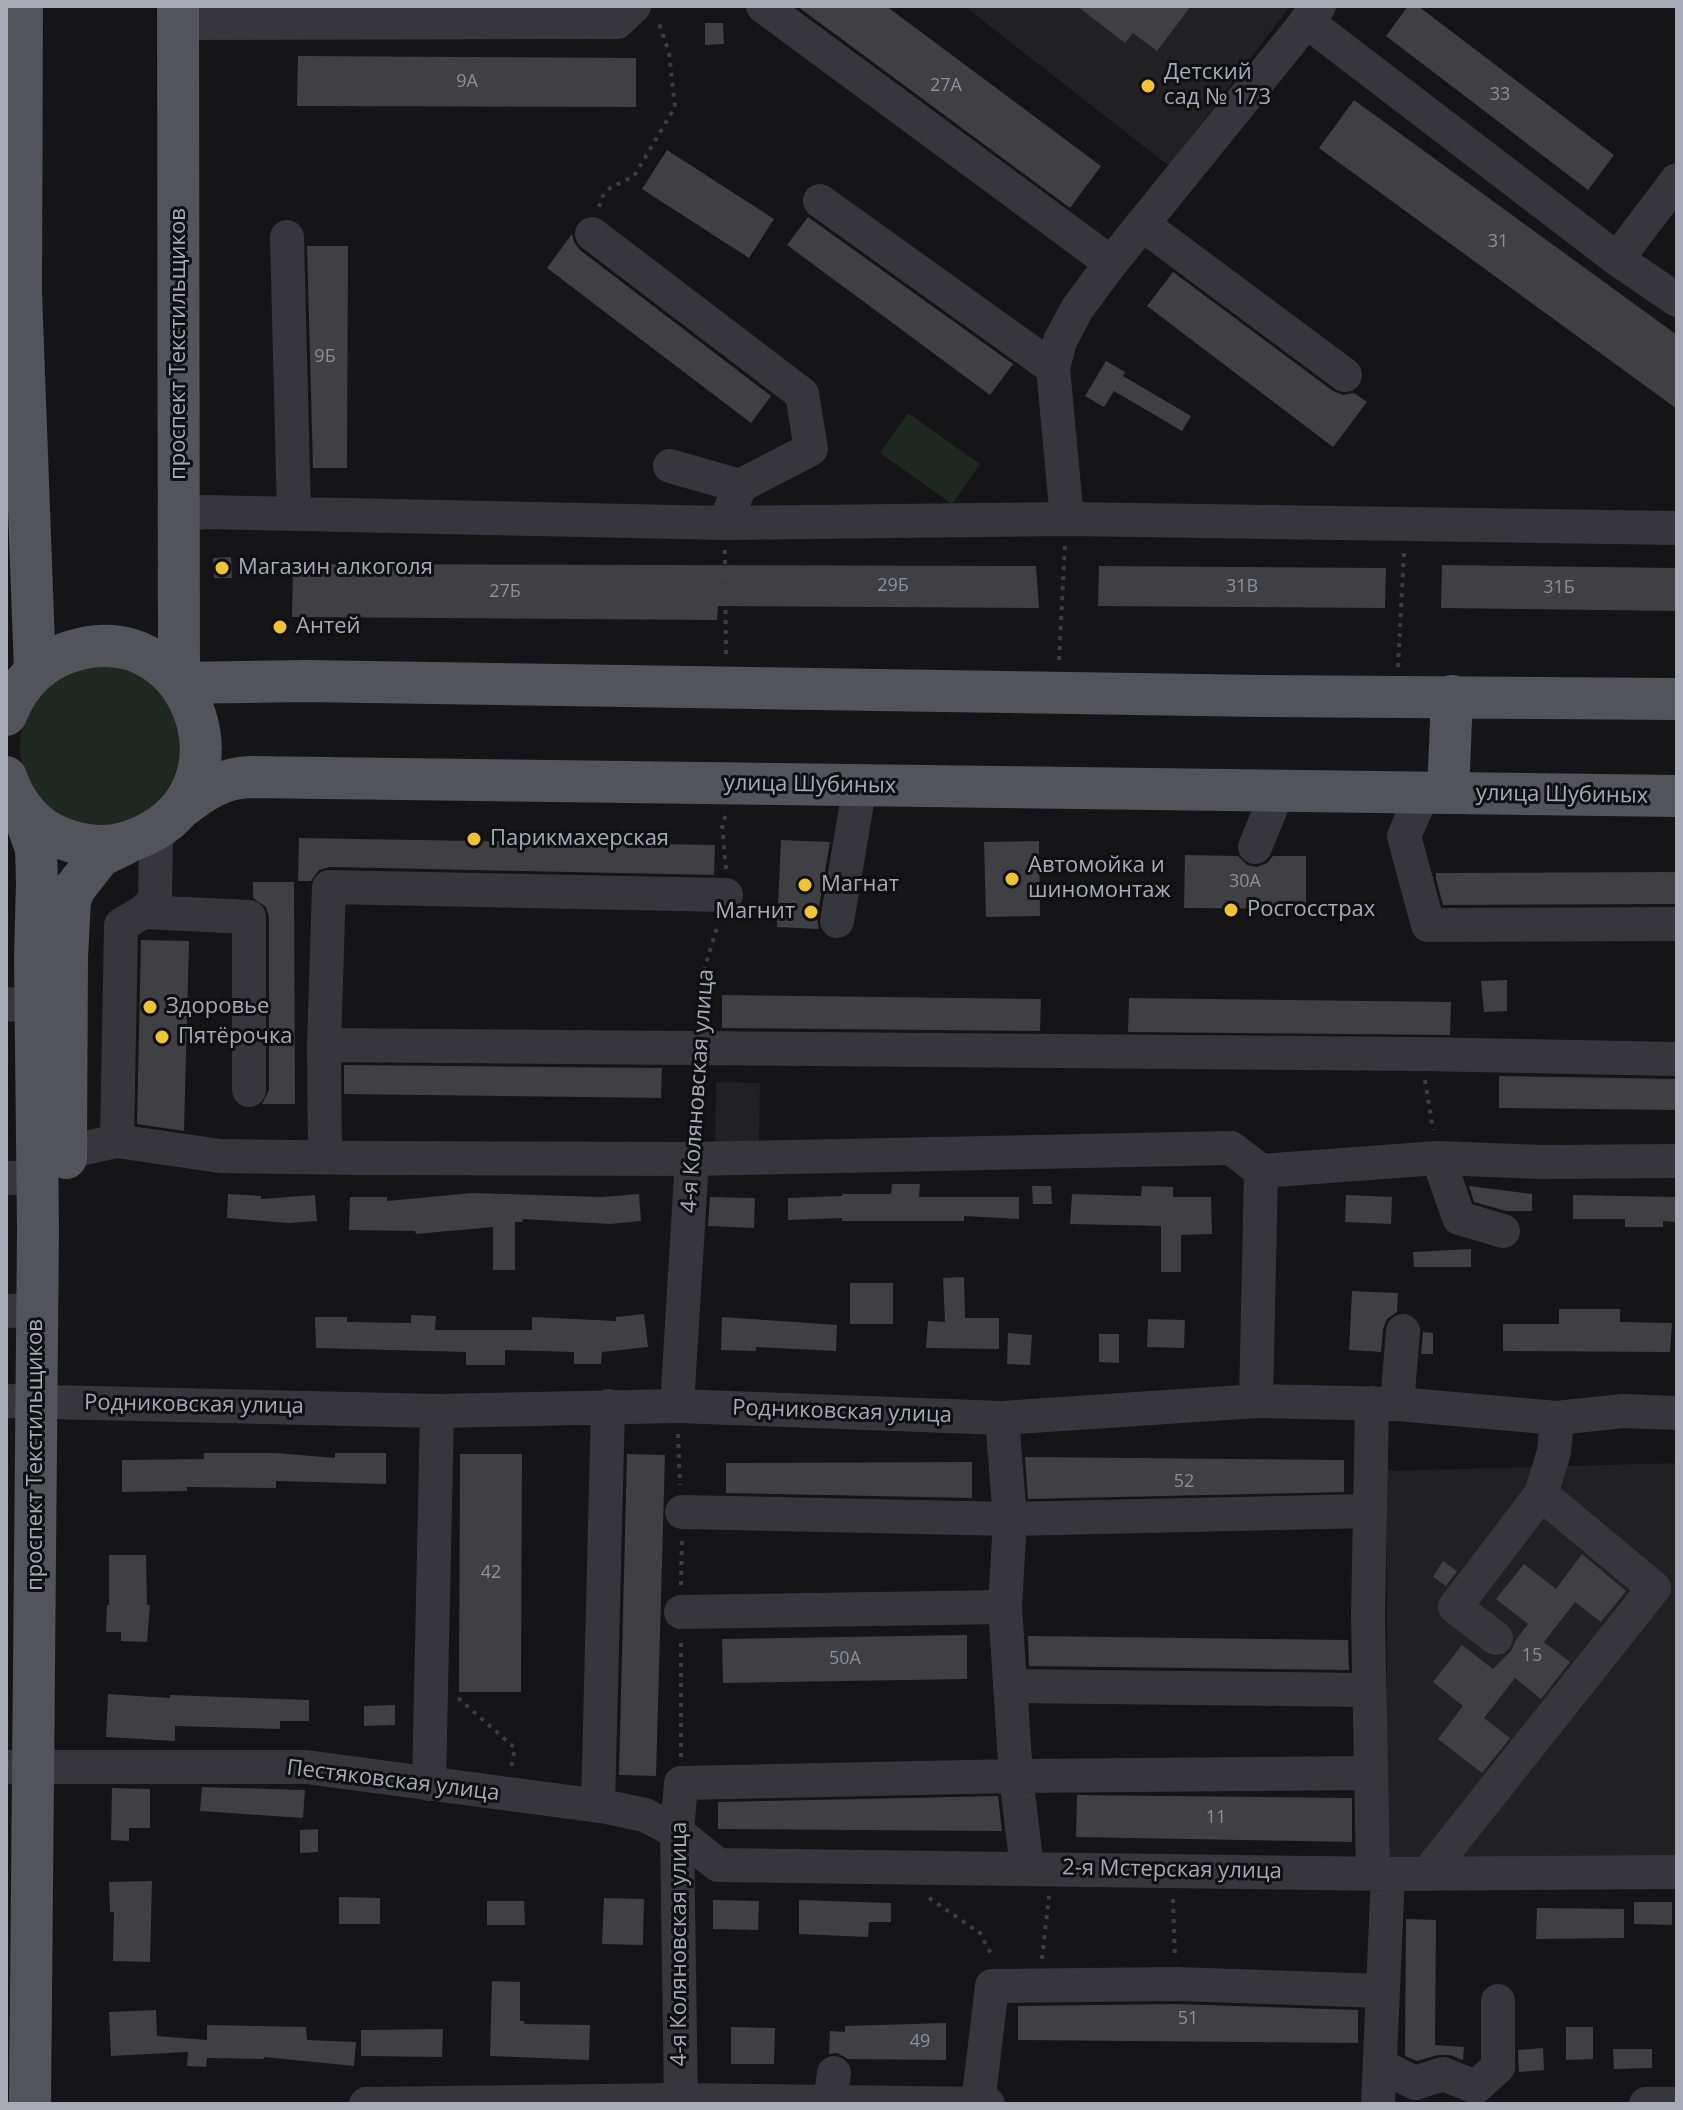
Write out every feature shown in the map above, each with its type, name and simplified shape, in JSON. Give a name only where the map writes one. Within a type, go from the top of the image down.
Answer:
[{"type":"main road","points":[[17,688],[15,385],[21,293],[22,6]]},
{"type":"main road","name":"проспект Текстильщиков","points":[[178,15],[179,683]]},
{"type":"main road","points":[[13,795],[51,834],[78,844],[100,847],[154,827],[195,780],[201,739],[195,712],[179,683],[153,661],[137,653],[101,646],[65,653],[17,688]]},
{"type":"main road","points":[[179,683],[305,681],[1262,696],[1677,699]]},
{"type":"main road","name":"улица Шубиных","points":[[1435,793],[1452,696]]},
{"type":"main road","name":"улица Шубиных","points":[[154,827],[209,787],[239,777],[1677,796]]},
{"type":"main road","name":"проспект Текстильщиков","points":[[13,795],[36,849],[21,1005],[37,1169],[30,2104]]},
{"type":"main road","name":"проспект Текстильщиков","points":[[35,1401],[21,1310],[67,957],[70,900],[75,888],[100,856],[154,827]]},
{"type":"main road","name":"проспект Текстильщиков","points":[[34,1766],[57,2104]]},
{"type":"street","points":[[178,15],[617,22],[634,6]]},
{"type":"street","points":[[763,6],[1111,263]]},
{"type":"street","points":[[1067,519],[1053,368],[1060,341],[1077,309],[1111,263],[1312,14],[1617,259],[1677,300]]},
{"type":"street","points":[[1617,259],[1677,180]]},
{"type":"street","points":[[820,201],[1053,368]]},
{"type":"street","points":[[1142,224],[1345,375]]},
{"type":"street","points":[[592,234],[802,394],[811,449],[740,486],[725,523]]},
{"type":"street","points":[[287,237],[294,513]]},
{"type":"street","points":[[670,466],[740,486]]},
{"type":"street","points":[[181,517],[203,512],[725,523],[1067,519],[1677,528]]},
{"type":"street","points":[[837,921],[860,785]]},
{"type":"street","points":[[1255,847],[1278,791]]},
{"type":"street","points":[[1435,793],[1404,836],[1428,925],[1677,924]]},
{"type":"street","points":[[117,1141],[121,925],[143,912],[155,900],[154,827]]},
{"type":"street","points":[[325,1156],[324,1045],[329,887],[726,895]]},
{"type":"street","points":[[143,912],[249,917],[249,1090]]},
{"type":"street","points":[[324,1045],[1677,1059]]},
{"type":"street","points":[[37,1169],[117,1141],[220,1156],[692,1159],[1231,1148],[1261,1171],[1438,1158],[1521,1174],[1677,1161]]},
{"type":"street","points":[[1438,1158],[1462,1228],[1503,1231]]},
{"type":"street","name":"4-я Коляновская улица","points":[[677,1406],[692,1159]]},
{"type":"street","points":[[1256,1401],[1261,1171]]},
{"type":"street","points":[[1378,2104],[1383,1991],[1381,1873],[1371,1773],[1369,1511],[1384,1404],[1403,1331]]},
{"type":"street","name":"Родниковская улица","points":[[35,1401],[437,1411],[677,1406],[1002,1418],[1256,1401],[1384,1404],[1557,1418],[1623,1411],[1677,1413]]},
{"type":"street","points":[[598,1806],[608,1406]]},
{"type":"street","points":[[429,1784],[437,1411]]},
{"type":"street","points":[[1002,1418],[1010,1519],[1005,1607],[1016,1776],[1040,1869]]},
{"type":"street","points":[[1496,1638],[1455,1607],[1541,1494],[1554,1452],[1557,1418]]},
{"type":"street","points":[[1427,1874],[1654,1588],[1541,1494]]},
{"type":"street","points":[[682,1512],[1010,1519],[1369,1511]]},
{"type":"street","points":[[681,1612],[1005,1607]]},
{"type":"street","points":[[1010,1686],[1369,1690]]},
{"type":"street","name":"Пестяковская улица","points":[[34,1766],[306,1767],[598,1806],[645,1815],[677,1832]]},
{"type":"street","points":[[1016,1776],[1371,1773]]},
{"type":"street","name":"4-я Коляновская улица","points":[[681,2102],[677,1832],[681,1783],[1016,1776]]},
{"type":"street","name":"2-я Мстерская улица","points":[[677,1832],[718,1865],[1427,1874],[1677,1872]]},
{"type":"street","points":[[978,2104],[992,1986],[1176,1984],[1383,1991]]},
{"type":"street","points":[[1380,2065],[1415,2083],[1443,2074],[1476,2087],[1498,2067],[1498,2001]]},
{"type":"street","points":[[366,2104],[681,2102],[832,2088],[988,2104]]},
{"type":"street","points":[[1646,2104],[1677,2104]]},
{"type":"path","points":[[592,234],[602,197],[610,188],[634,176],[675,107],[669,53],[657,21],[661,6]]},
{"type":"path","points":[[1059,667],[1067,519]]},
{"type":"path","points":[[725,523],[726,669]]},
{"type":"path","points":[[1397,675],[1405,526]]},
{"type":"path","name":"4-я Коляновская улица","points":[[692,1159],[705,967],[726,895],[722,824],[740,784]]},
{"type":"path","points":[[1421,1054],[1438,1158]]},
{"type":"path","points":[[431,1687],[460,1698],[515,1748],[506,1794]]},
{"type":"path","points":[[882,1867],[980,1933],[1023,1986]]},
{"type":"path","points":[[1023,1986],[1040,1869]]},
{"type":"path","points":[[1172,1870],[1176,1984]]},
{"type":"shaded area","name":"Детский сад № 173","points":[[964,6],[1290,6],[1169,166]]},
{"type":"shaded area","points":[[908,413],[980,464],[952,504],[880,453]]},
{"type":"shaded area","points":[[100,666],[131,672],[156,690],[174,715],[180,746],[174,777],[156,802],[131,820],[100,826],[69,820],[44,802],[26,777],[20,746],[26,715],[44,690],[69,672]]},
{"type":"shaded area","points":[[716,1082],[760,1083],[759,1145],[715,1144]]},
{"type":"shaded area","points":[[1677,1463],[1675,1863],[1387,1861],[1387,1471]]},
{"type":"building","points":[[797,6],[886,6],[1101,166],[1070,208]]},
{"type":"building","points":[[1077,6],[1191,6],[1157,51],[1133,33],[1125,43]]},
{"type":"building","points":[[1408,6],[1418,6],[1614,155],[1588,190],[1386,36]]},
{"type":"building","points":[[705,23],[723,23],[724,44],[705,45]]},
{"type":"building","points":[[298,56],[636,58],[636,107],[297,106]]},
{"type":"building","points":[[1354,100],[1677,335],[1677,409],[1319,148]]},
{"type":"building","points":[[667,150],[774,219],[749,258],[642,189]]},
{"type":"building","points":[[808,217],[1013,364],[990,395],[787,245]]},
{"type":"building","points":[[572,234],[580,250],[771,396],[751,423],[547,268]]},
{"type":"building","points":[[307,246],[348,246],[347,468],[313,468]]},
{"type":"building","points":[[1173,272],[1333,391],[1343,395],[1354,393],[1367,402],[1333,447],[1147,306]]},
{"type":"building","points":[[1106,361],[1125,372],[1123,376],[1191,416],[1182,431],[1114,391],[1104,407],[1085,396]]},
{"type":"building","name":"Магазин алкоголя","points":[[231,557],[232,578],[214,578],[213,558]]},
{"type":"building","points":[[293,564],[1036,566],[1039,608],[718,606],[717,620],[292,617]]},
{"type":"building","points":[[1442,565],[1677,568],[1677,611],[1441,608]]},
{"type":"building","points":[[1099,566],[1386,568],[1385,608],[1098,606]]},
{"type":"building","points":[[299,838],[715,845],[714,875],[329,867],[319,870],[311,881],[298,881]]},
{"type":"building","name":"Магнат","points":[[781,840],[830,842],[817,918],[819,929],[777,927]]},
{"type":"building","name":"Автомойка и шиномонтаж","points":[[1039,841],[1040,916],[986,917],[984,842]]},
{"type":"building","points":[[1185,855],[1238,856],[1247,865],[1257,867],[1273,856],[1306,856],[1306,909],[1184,908]]},
{"type":"building","points":[[1677,872],[1677,904],[1443,905],[1436,879],[1436,873]]},
{"type":"building","points":[[253,882],[294,882],[295,1104],[262,1104],[269,1090],[269,917],[266,907],[253,898]]},
{"type":"building","name":"Пятёрочка","points":[[141,940],[189,941],[184,1131],[137,1124]]},
{"type":"building","points":[[1507,980],[1507,1011],[1484,1012],[1481,981]]},
{"type":"building","points":[[722,995],[1041,999],[1040,1031],[722,1028]]},
{"type":"building","points":[[1129,998],[1451,1002],[1450,1035],[1128,1032]]},
{"type":"building","points":[[344,1065],[662,1068],[661,1098],[344,1094]]},
{"type":"building","points":[[1499,1076],[1677,1079],[1677,1110],[1499,1108]]},
{"type":"building","points":[[892,1184],[920,1184],[919,1197],[1019,1197],[1019,1219],[964,1216],[964,1221],[788,1220],[788,1198],[891,1194]]},
{"type":"building","points":[[1032,1186],[1051,1186],[1052,1204],[1033,1204]]},
{"type":"building","points":[[1142,1186],[1173,1187],[1173,1197],[1211,1197],[1212,1234],[1181,1235],[1181,1272],[1161,1272],[1161,1226],[1070,1224],[1072,1194],[1141,1196]]},
{"type":"building","points":[[1469,1186],[1532,1194],[1532,1211],[1506,1211],[1474,1202]]},
{"type":"building","points":[[472,1193],[602,1197],[639,1194],[641,1221],[610,1224],[523,1219],[522,1222],[515,1222],[515,1270],[493,1270],[493,1227],[416,1234],[415,1231],[349,1230],[350,1197],[387,1197],[387,1201]]},
{"type":"building","points":[[228,1194],[261,1196],[261,1199],[315,1195],[317,1221],[289,1223],[227,1218]]},
{"type":"building","points":[[1346,1195],[1392,1197],[1391,1224],[1345,1222]]},
{"type":"building","points":[[1573,1195],[1677,1197],[1677,1222],[1663,1221],[1663,1227],[1625,1227],[1625,1219],[1573,1219]]},
{"type":"building","points":[[710,1197],[755,1198],[754,1228],[708,1226]]},
{"type":"building","points":[[1471,1249],[1471,1267],[1414,1267],[1413,1252]]},
{"type":"building","points":[[964,1277],[965,1318],[999,1318],[999,1349],[926,1348],[928,1321],[945,1322],[943,1278]]},
{"type":"building","points":[[850,1283],[893,1283],[893,1324],[850,1324]]},
{"type":"building","points":[[1352,1291],[1398,1293],[1397,1312],[1387,1319],[1383,1329],[1381,1352],[1349,1350]]},
{"type":"building","points":[[1559,1309],[1620,1309],[1620,1322],[1672,1323],[1670,1352],[1503,1351],[1503,1324],[1559,1324]]},
{"type":"building","points":[[644,1314],[648,1347],[602,1352],[601,1364],[574,1364],[574,1352],[505,1350],[505,1365],[466,1365],[466,1352],[316,1348],[315,1317],[347,1317],[347,1322],[411,1323],[411,1315],[436,1316],[435,1330],[532,1330],[532,1317],[616,1321],[616,1317]]},
{"type":"building","points":[[722,1317],[837,1325],[836,1351],[756,1347],[756,1351],[721,1350]]},
{"type":"building","points":[[1148,1319],[1185,1320],[1184,1348],[1147,1347]]},
{"type":"building","points":[[1423,1332],[1433,1333],[1433,1354],[1421,1354]]},
{"type":"building","points":[[1008,1333],[1032,1335],[1030,1365],[1007,1364]]},
{"type":"building","points":[[1099,1334],[1119,1334],[1119,1363],[1099,1362]]},
{"type":"building","points":[[204,1453],[276,1453],[335,1458],[335,1453],[386,1453],[386,1484],[276,1481],[276,1488],[187,1487],[187,1491],[122,1492],[122,1460],[204,1459]]},
{"type":"building","points":[[460,1454],[522,1454],[521,1692],[459,1692]]},
{"type":"building","points":[[627,1454],[665,1455],[656,1776],[619,1775]]},
{"type":"building","points":[[1025,1457],[1344,1460],[1344,1492],[1028,1499]]},
{"type":"building","points":[[972,1462],[972,1498],[726,1493],[726,1463]]},
{"type":"building","points":[[1582,1554],[1626,1591],[1601,1622],[1575,1602],[1544,1642],[1570,1662],[1541,1699],[1515,1678],[1484,1718],[1510,1738],[1482,1773],[1438,1739],[1463,1706],[1433,1682],[1462,1645],[1493,1669],[1511,1651],[1528,1624],[1496,1599],[1524,1564],[1556,1589]]},
{"type":"building","points":[[109,1555],[146,1555],[147,1605],[150,1605],[147,1642],[121,1641],[121,1632],[106,1632]]},
{"type":"building","points":[[1443,1561],[1457,1571],[1446,1586],[1433,1577]]},
{"type":"building","points":[[967,1635],[967,1679],[723,1683],[722,1639]]},
{"type":"building","points":[[1028,1636],[1348,1640],[1349,1670],[1029,1666]]},
{"type":"building","points":[[108,1694],[309,1700],[309,1721],[280,1721],[280,1729],[175,1726],[175,1741],[106,1737]]},
{"type":"building","points":[[395,1705],[395,1725],[364,1726],[364,1706]]},
{"type":"building","points":[[202,1787],[305,1790],[303,1818],[200,1811]]},
{"type":"building","points":[[112,1788],[150,1789],[150,1828],[129,1828],[129,1841],[111,1840]]},
{"type":"building","points":[[1077,1795],[1352,1798],[1352,1842],[1076,1837]]},
{"type":"building","points":[[998,1796],[1002,1831],[718,1829],[718,1802]]},
{"type":"building","points":[[318,1829],[318,1852],[300,1853],[300,1830]]},
{"type":"building","points":[[152,1881],[150,1962],[113,1961],[114,1912],[110,1912],[109,1882]]},
{"type":"building","points":[[339,1897],[380,1898],[380,1924],[339,1924]]},
{"type":"building","points":[[604,1898],[644,1899],[643,1945],[602,1944]]},
{"type":"building","points":[[713,1900],[759,1901],[758,1930],[713,1929]]},
{"type":"building","points":[[799,1900],[891,1903],[891,1922],[869,1922],[868,1937],[799,1934]]},
{"type":"building","points":[[487,1901],[524,1901],[525,1925],[487,1925]]},
{"type":"building","points":[[1634,1902],[1672,1902],[1672,1925],[1634,1924]]},
{"type":"building","points":[[1537,1908],[1624,1909],[1624,1938],[1536,1939]]},
{"type":"building","points":[[1406,1919],[1436,1920],[1435,2045],[1464,2047],[1463,2060],[1438,2055],[1417,2061],[1405,2056]]},
{"type":"building","points":[[492,1981],[520,1982],[520,2021],[524,2024],[590,2025],[589,2060],[490,2056]]},
{"type":"building","points":[[1176,2004],[1358,2010],[1358,2043],[1018,2040],[1018,2006]]},
{"type":"building","points":[[156,2010],[157,2036],[207,2040],[207,2025],[306,2027],[307,2040],[356,2042],[354,2066],[264,2057],[207,2058],[206,2067],[187,2066],[188,2052],[111,2056],[109,2012]]},
{"type":"building","points":[[946,2023],[946,2060],[848,2059],[837,2053],[829,2054],[830,2031],[845,2032],[845,2026]]},
{"type":"building","points":[[731,2027],[775,2028],[774,2064],[731,2064]]},
{"type":"building","points":[[1566,2027],[1593,2027],[1593,2059],[1566,2060]]},
{"type":"building","points":[[443,2029],[442,2057],[361,2056],[361,2030]]},
{"type":"building","points":[[1543,2048],[1544,2070],[1519,2072],[1518,2050]]},
{"type":"building","points":[[1613,2049],[1652,2049],[1652,2068],[1614,2069]]},
{"type":"place","name":"Детский сад № 173","points":[[1148,86]]},
{"type":"place","name":"Магазин алкоголя","points":[[222,568]]},
{"type":"place","name":"Антей","points":[[280,627]]},
{"type":"place","name":"Парикмахерская","points":[[474,839]]},
{"type":"place","name":"Автомойка и шиномонтаж","points":[[1012,879]]},
{"type":"place","name":"Магнат","points":[[805,885]]},
{"type":"place","name":"Росгосстрах","points":[[1231,910]]},
{"type":"place","name":"Магнит","points":[[811,912]]},
{"type":"place","name":"Здоровье","points":[[150,1007]]},
{"type":"place","name":"Пятёрочка","points":[[162,1037]]}]
